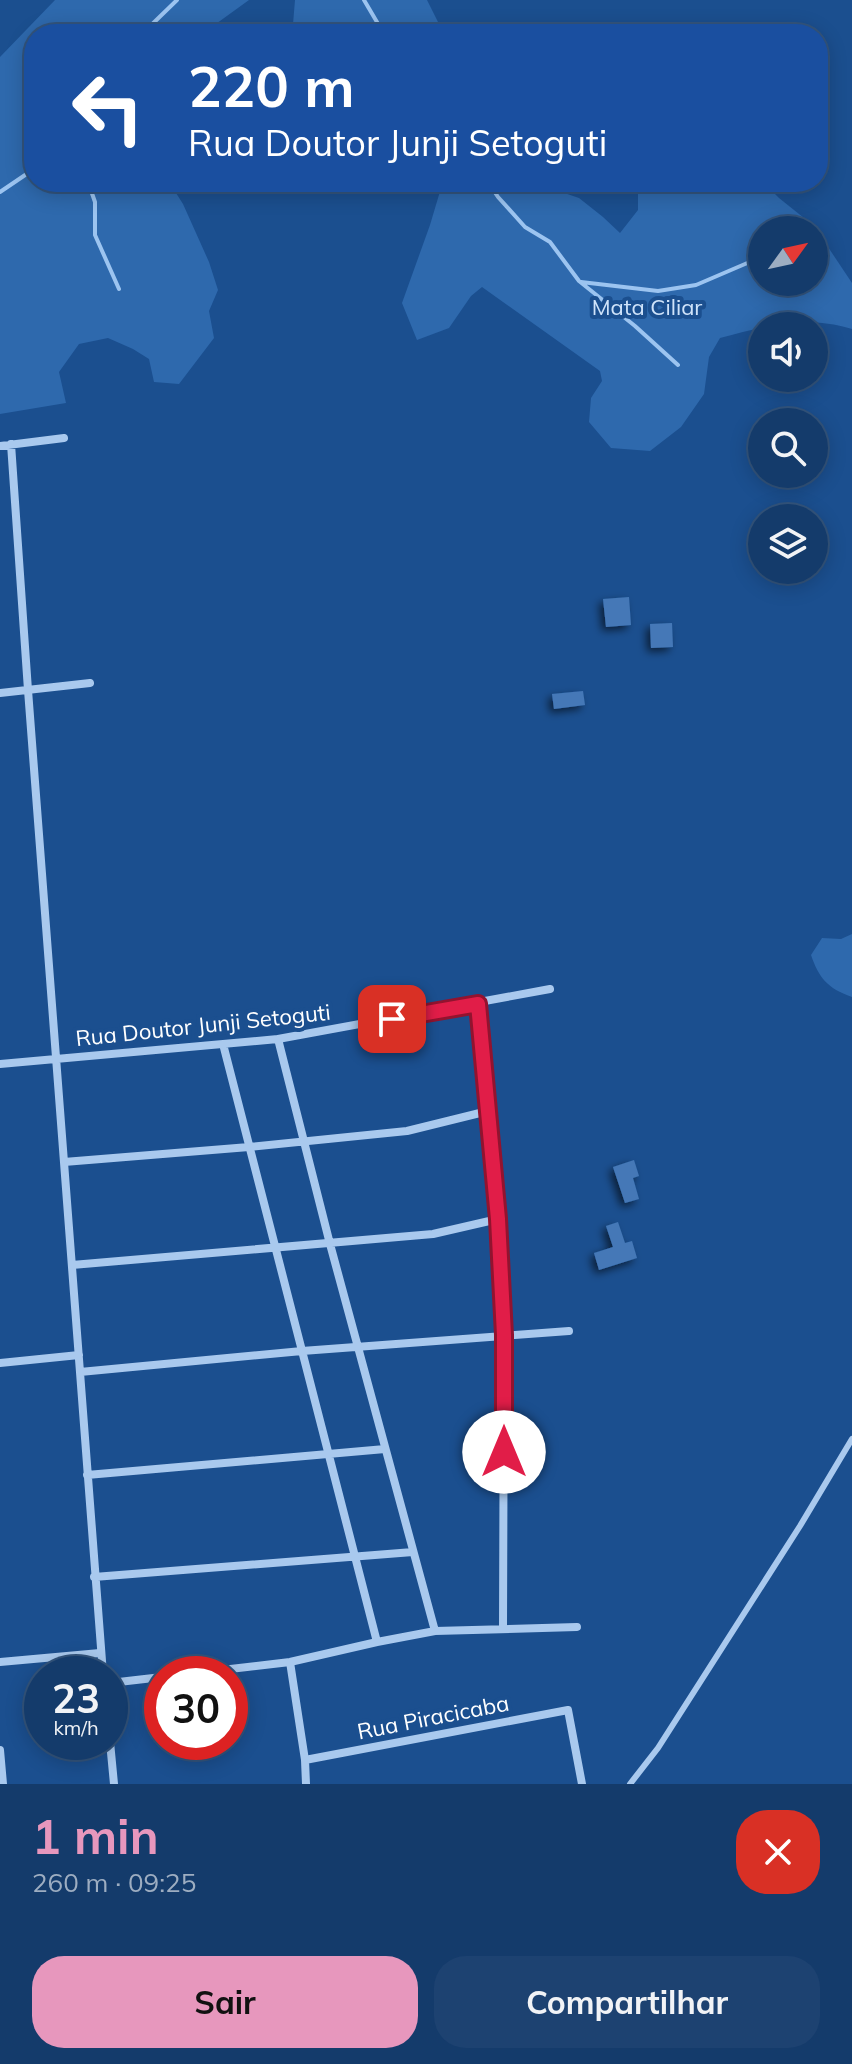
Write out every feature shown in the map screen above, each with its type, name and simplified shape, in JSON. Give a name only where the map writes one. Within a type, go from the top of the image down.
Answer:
[{"type":"street","points":[[0,446],[64,438]]},
{"type":"street","points":[[11,444],[100,1656]]},
{"type":"street","points":[[0,693],[90,683]]},
{"type":"street","name":"Rua Doutor Junji Setoguti","points":[[0,1064],[278,1039],[550,989]]},
{"type":"street","points":[[478,1004],[498,1219],[504,1335],[503,1628]]},
{"type":"street","points":[[278,1039],[357,1348],[435,1631]]},
{"type":"street","points":[[223,1044],[377,1642]]},
{"type":"street","points":[[64,1162],[407,1131],[488,1111]]},
{"type":"street","points":[[72,1265],[433,1234],[498,1219]]},
{"type":"street","points":[[80,1372],[569,1331]]},
{"type":"street","points":[[0,1363],[79,1355]]},
{"type":"street","points":[[87,1475],[385,1449]]},
{"type":"street","points":[[94,1577],[413,1552]]},
{"type":"street","points":[[248,1667],[290,1662],[435,1631],[577,1627]]},
{"type":"street","points":[[0,1662],[100,1653]]},
{"type":"street","points":[[290,1662],[306,1784]]},
{"type":"street","name":"Rua Piracicaba","points":[[305,1760],[568,1710],[582,1784]]},
{"type":"street","points":[[0,1750],[3,1784]]},
{"type":"street","points":[[112,1760],[114,1784]]},
{"type":"lane","points":[[630,1784],[658,1748],[852,1439]]},
{"type":"green space","points":[[55,0],[249,0],[216,24],[32,24]]},
{"type":"green space","points":[[295,0],[427,0],[439,24],[293,24]]},
{"type":"green space","points":[[24,32],[24,192],[175,192],[183,204],[218,290],[209,311],[214,338],[179,384],[154,382],[149,359],[108,338],[79,344],[59,372],[66,403],[0,414],[0,57]]},
{"type":"green space","name":"Mata Ciliar","points":[[440,192],[561,192],[579,198],[620,233],[638,210],[638,192],[773,192],[802,216],[748,216],[748,296],[828,296],[828,247],[852,283],[852,329],[828,324],[828,312],[748,312],[748,331],[720,338],[709,357],[704,394],[681,427],[650,451],[611,448],[589,422],[591,398],[602,381],[600,371],[482,287],[471,296],[449,328],[417,340],[402,303]]},
{"type":"green space","points":[[852,934],[852,997],[825,981],[811,955],[822,938],[841,939]]},
{"type":"building","points":[[629,597],[631,625],[606,627],[603,599]]},
{"type":"building","points":[[672,623],[673,647],[651,648],[650,624]]},
{"type":"building","points":[[583,691],[585,705],[554,709],[552,694]]},
{"type":"building","points":[[634,1160],[639,1176],[633,1178],[639,1199],[625,1203],[613,1167]]},
{"type":"building","points":[[618,1222],[625,1243],[632,1241],[637,1258],[599,1270],[594,1253],[613,1247],[606,1226]]},
{"type":"waterway","points":[[152,24],[177,0]]},
{"type":"waterway","points":[[364,0],[378,24]]},
{"type":"waterway","points":[[0,192],[24,176]]},
{"type":"waterway","points":[[92,192],[95,202],[95,235],[119,289]]},
{"type":"waterway","points":[[495,192],[525,227],[550,242],[579,281],[678,365]]},
{"type":"waterway","points":[[581,282],[658,291],[696,285],[748,263]]},
{"type":"route","points":[[392,1019],[478,1004],[498,1219],[504,1335],[504,1452]]}]
